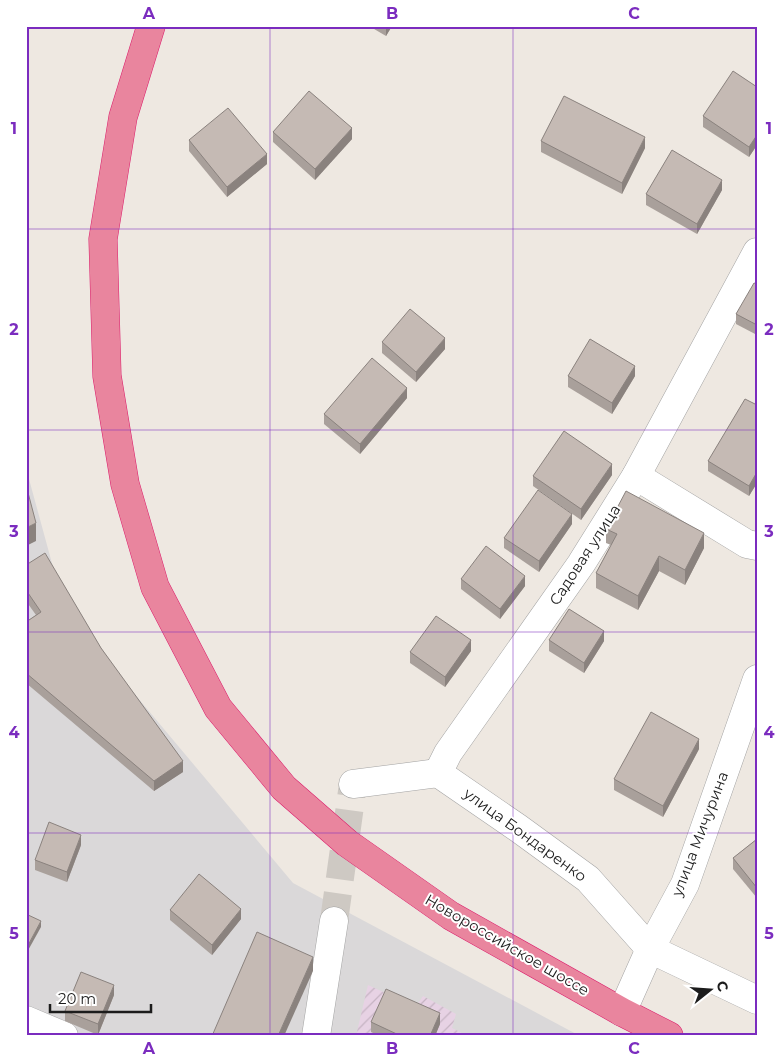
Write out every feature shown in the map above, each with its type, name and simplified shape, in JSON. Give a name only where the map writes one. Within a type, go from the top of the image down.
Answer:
[{"type":"highway","name":"Новороссийское шоссе","points":[[151,26],[124,117],[103,239],[107,376],[125,484],[155,587],[218,708],[284,788],[347,843],[451,916],[622,1012],[669,1036]]},
{"type":"street","name":"Садовая улица","points":[[438,773],[448,753],[580,564],[636,476],[757,252]]},
{"type":"street","points":[[636,476],[747,544],[757,546]]},
{"type":"street","name":"улица Мичурина","points":[[622,1012],[650,949],[685,884],[757,679]]},
{"type":"street","points":[[352,784],[438,773]]},
{"type":"street","name":"улица Бондаренко","points":[[438,773],[588,879],[650,949],[757,1000]]},
{"type":"street","points":[[316,1036],[334,921]]},
{"type":"street","points":[[26,1020],[64,1036]]},
{"type":"shaded area","points":[[26,468],[65,611],[293,883],[580,1036],[26,1036]]},
{"type":"shaded area","points":[[368,985],[416,1007],[423,996],[456,1014],[452,1028],[468,1036],[356,1036]]},
{"type":"building","points":[[733,71],[757,87],[757,135],[749,147],[703,116]]},
{"type":"building","points":[[309,91],[352,128],[315,169],[273,132]]},
{"type":"building","points":[[564,96],[645,137],[622,183],[541,141]]},
{"type":"building","points":[[228,108],[267,154],[227,187],[189,140]]},
{"type":"building","points":[[672,150],[722,180],[697,224],[646,194]]},
{"type":"building","points":[[754,283],[757,284],[757,325],[736,314]]},
{"type":"building","points":[[410,309],[445,338],[416,372],[382,342]]},
{"type":"building","points":[[590,339],[635,366],[612,403],[568,376]]},
{"type":"building","points":[[372,358],[407,388],[360,444],[324,414]]},
{"type":"building","points":[[745,399],[757,405],[757,472],[749,486],[708,461]]},
{"type":"building","points":[[564,431],[612,464],[581,509],[533,476]]},
{"type":"building","points":[[26,485],[36,523],[26,528]]},
{"type":"building","points":[[538,490],[572,514],[539,561],[504,538]]},
{"type":"building","points":[[626,491],[704,533],[685,570],[659,556],[638,596],[596,573],[617,534],[606,529]]},
{"type":"building","points":[[486,546],[525,576],[500,609],[461,579]]},
{"type":"building","points":[[45,553],[101,648],[183,761],[154,781],[26,673],[26,622],[41,612],[26,590],[26,565]]},
{"type":"building","points":[[569,609],[604,631],[584,663],[549,640]]},
{"type":"building","points":[[436,616],[471,640],[445,677],[410,652]]},
{"type":"building","points":[[651,712],[699,739],[663,806],[614,779]]},
{"type":"building","points":[[49,822],[81,835],[67,872],[35,860]]},
{"type":"building","points":[[757,839],[757,888],[733,858]]},
{"type":"building","points":[[199,874],[241,909],[212,945],[170,910]]},
{"type":"building","points":[[26,914],[41,921],[26,949]]},
{"type":"building","points":[[257,932],[313,957],[278,1036],[212,1036]]},
{"type":"building","points":[[81,972],[114,985],[98,1024],[65,1011]]},
{"type":"building","points":[[386,989],[440,1013],[430,1036],[401,1036],[371,1022]]},
{"type":"tunnel","points":[[334,921],[353,784]]}]
